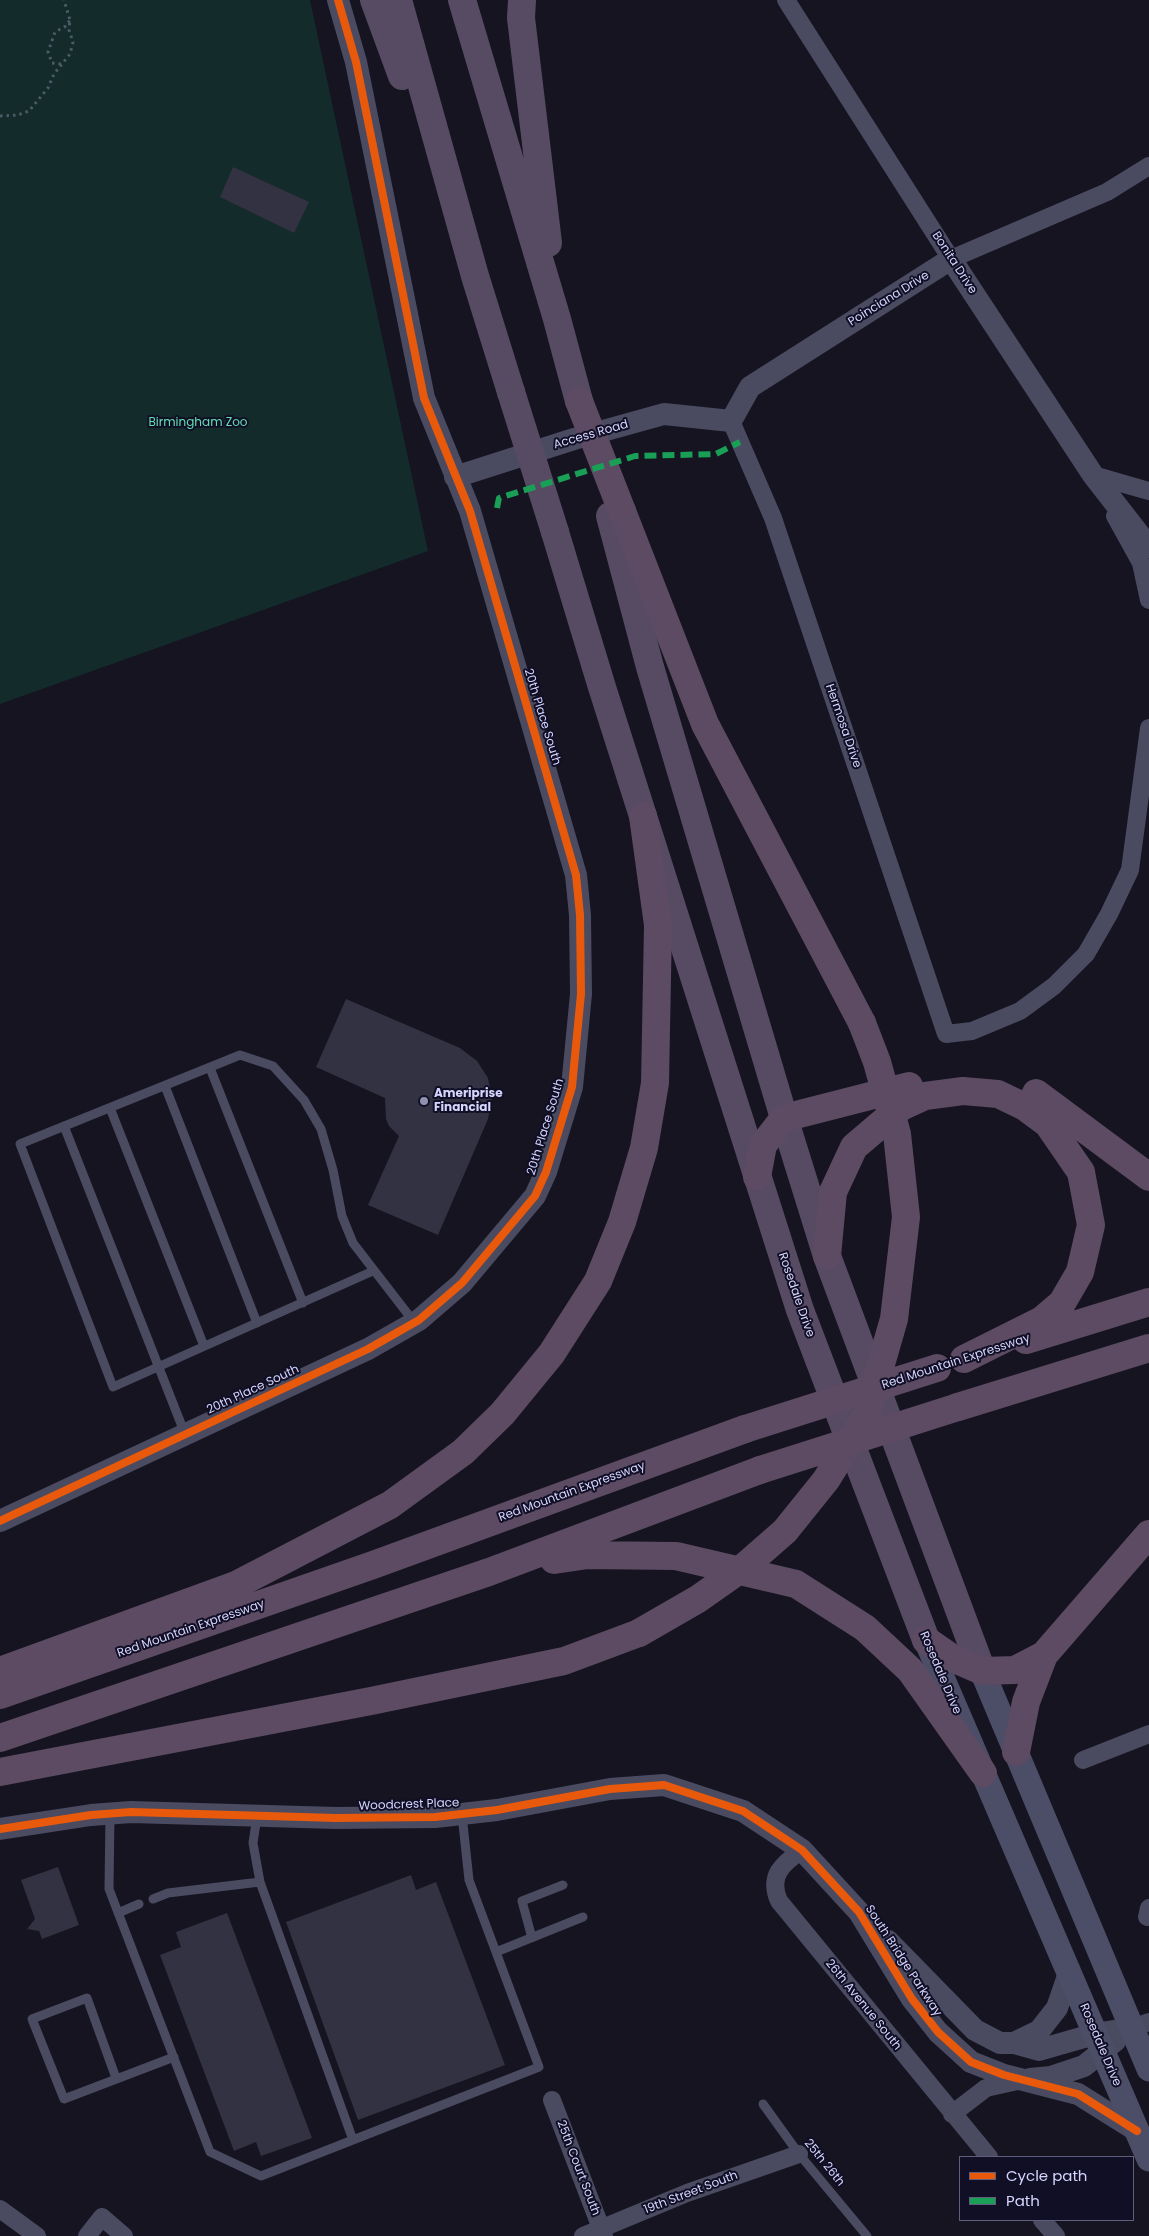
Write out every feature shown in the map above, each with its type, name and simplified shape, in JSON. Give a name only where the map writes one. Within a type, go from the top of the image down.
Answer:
[{"type":"highway","points":[[374,0],[475,276]]},
{"type":"highway","points":[[398,0],[475,276]]},
{"type":"highway","points":[[0,1772],[371,1701],[564,1661],[640,1633],[698,1599],[745,1566],[785,1531],[826,1480],[866,1416],[894,1318],[906,1217],[897,1134],[877,1062],[862,1023],[705,724],[616,514],[575,388],[557,319],[462,0]]},
{"type":"highway","points":[[522,0],[521,18],[557,319]]},
{"type":"highway","name":"Rosedale Drive","points":[[475,276],[643,816],[800,1310],[926,1640]]},
{"type":"highway","points":[[616,514],[650,666],[784,1118],[827,1256],[982,1671]]},
{"type":"highway","points":[[0,1672],[236,1585],[390,1505],[463,1452],[502,1414],[552,1353],[598,1281],[622,1222],[644,1148],[655,1083],[658,925],[643,816]]},
{"type":"highway","points":[[758,1177],[762,1145],[784,1118],[959,1072],[997,1075],[1027,1087],[1149,1177]]},
{"type":"highway","points":[[827,1256],[833,1192],[854,1147],[901,1107],[925,1096],[963,1091],[998,1094],[1025,1107],[1048,1124],[1081,1172],[1091,1225],[1080,1272],[1062,1303],[1042,1320],[964,1359]]},
{"type":"highway","name":"Red Mountain Expressway","points":[[0,1695],[373,1565],[745,1429],[1149,1302]]},
{"type":"highway","points":[[0,1738],[489,1572],[760,1470],[1149,1348]]},
{"type":"highway","points":[[926,1640],[952,1658],[982,1671],[1015,1670],[1044,1654],[1149,1534]]},
{"type":"highway","points":[[489,1572],[588,1555],[676,1556],[796,1584],[865,1628],[910,1670],[983,1773]]},
{"type":"highway","points":[[1016,1752],[1026,1702],[1044,1654]]},
{"type":"main road","name":"Rosedale Drive","points":[[926,1640],[1149,2159]]},
{"type":"main road","points":[[982,1671],[1016,1752],[1141,2025],[1149,2069]]},
{"type":"street","name":"20th Place South","points":[[0,1521],[368,1349],[414,1323],[462,1283],[535,1196],[546,1172],[572,1088],[580,994],[580,915],[576,876],[470,511],[424,398],[356,62],[338,0]]},
{"type":"street","name":"Bonita Drive","points":[[786,0],[951,259],[1093,476],[1149,547]]},
{"type":"street","name":"Poinciana Drive","points":[[731,421],[750,387],[951,259],[1107,192],[1149,166]]},
{"type":"street","name":"Access Road","points":[[455,477],[574,439],[664,414],[731,421]]},
{"type":"street","name":"Hermosa Drive","points":[[731,421],[773,518],[946,1034],[972,1031],[1020,1011],[1054,986],[1086,954],[1109,914],[1130,870],[1149,728]]},
{"type":"street","points":[[1093,476],[1149,491]]},
{"type":"street","points":[[1093,476],[1141,563],[1149,600]]},
{"type":"street","points":[[1083,1760],[1149,1734]]},
{"type":"street","name":"Woodcrest Place","points":[[0,1829],[110,1813],[131,1812],[336,1818],[435,1817],[552,1802],[610,1789],[664,1785],[743,1811],[802,1850]]},
{"type":"street","name":"South Bridge Parkway","points":[[802,1850],[859,1912],[912,1999],[938,2032],[971,2062],[990,2071],[1078,2094],[1137,2131]]},
{"type":"street","name":"26th Avenue South","points":[[802,1850],[790,1859],[775,1877],[774,1890],[779,1901],[988,2156]]},
{"type":"street","points":[[859,1912],[975,2030],[1000,2043],[1014,2043],[1039,2050],[1099,2043],[1141,2025]]},
{"type":"street","points":[[1014,2043],[1039,2031],[1057,2008],[1069,1973]]},
{"type":"street","points":[[952,2114],[986,2088],[1024,2080],[1051,2077],[1084,2066],[1099,2043]]},
{"type":"street","name":"25th Court South","points":[[552,2100],[603,2233]]},
{"type":"street","name":"19th Street South","points":[[583,2236],[603,2233],[687,2193],[800,2154]]},
{"type":"street","points":[[0,2209],[37,2236]]},
{"type":"street","points":[[87,2236],[102,2217],[124,2236]]},
{"type":"street","points":[[1043,2221],[1056,2236]]},
{"type":"lane","points":[[373,1271],[113,1387],[20,1144],[240,1055],[273,1066],[304,1100],[321,1130],[333,1170],[342,1216],[353,1243],[414,1323]]},
{"type":"lane","points":[[210,1068],[302,1303]]},
{"type":"lane","points":[[165,1086],[257,1323]]},
{"type":"lane","points":[[110,1108],[204,1346]]},
{"type":"lane","points":[[64,1126],[185,1434]]},
{"type":"lane","points":[[110,1813],[109,1889],[210,2152],[261,2176],[539,2066],[469,1880],[462,1815]]},
{"type":"lane","points":[[257,1816],[253,1843],[260,1882],[353,2140]]},
{"type":"lane","points":[[153,1899],[168,1893],[260,1882]]},
{"type":"lane","points":[[532,1938],[522,1901],[563,1885]]},
{"type":"lane","points":[[118,1912],[139,1904]]},
{"type":"lane","points":[[496,1952],[583,1917]]},
{"type":"lane","points":[[116,2078],[87,1998],[32,2019],[64,2099],[174,2057]]},
{"type":"lane","name":"25th 26th","points":[[763,2104],[800,2154],[867,2236]]},
{"type":"path","points":[[0,116],[18,116],[29,112],[48,88],[61,64],[70,54],[73,42],[69,30],[70,20],[64,0]]},
{"type":"path","points":[[61,64],[52,63],[48,52],[55,32],[66,26],[70,20]]},
{"type":"green space","name":"Birmingham Zoo","points":[[0,0],[310,0],[428,551],[0,704]]},
{"type":"building","points":[[233,167],[309,202],[294,233],[220,197]]},
{"type":"building","points":[[346,999],[460,1048],[477,1061],[488,1078],[492,1098],[488,1119],[438,1235],[368,1205],[399,1136],[389,1126],[386,1119],[385,1098],[316,1067]]},
{"type":"building","points":[[58,1867],[79,1925],[42,1939],[39,1931],[27,1929],[35,1919],[21,1880]]},
{"type":"building","points":[[411,1875],[416,1890],[436,1882],[505,2065],[358,2120],[286,1922]]},
{"type":"building","points":[[227,1913],[312,2138],[261,2156],[256,2142],[234,2151],[160,1955],[181,1947],[176,1932]]},
{"type":"marked path","points":[[497,508],[499,498],[635,456],[716,454],[740,442]]},
{"type":"cycle path","points":[[0,1521],[368,1349],[419,1320],[462,1283],[535,1196],[546,1172],[572,1087],[581,994],[580,915],[576,875],[470,511],[424,398],[356,62],[338,0]]},
{"type":"cycle path","points":[[0,1829],[91,1815],[131,1812],[336,1818],[435,1817],[497,1810],[610,1789],[664,1785],[743,1811],[802,1850],[859,1912],[912,1999],[938,2032],[971,2062],[1004,2075],[1078,2094],[1137,2131]]},
{"type":"place","name":"Ameriprise Financial","points":[[424,1101]]}]
